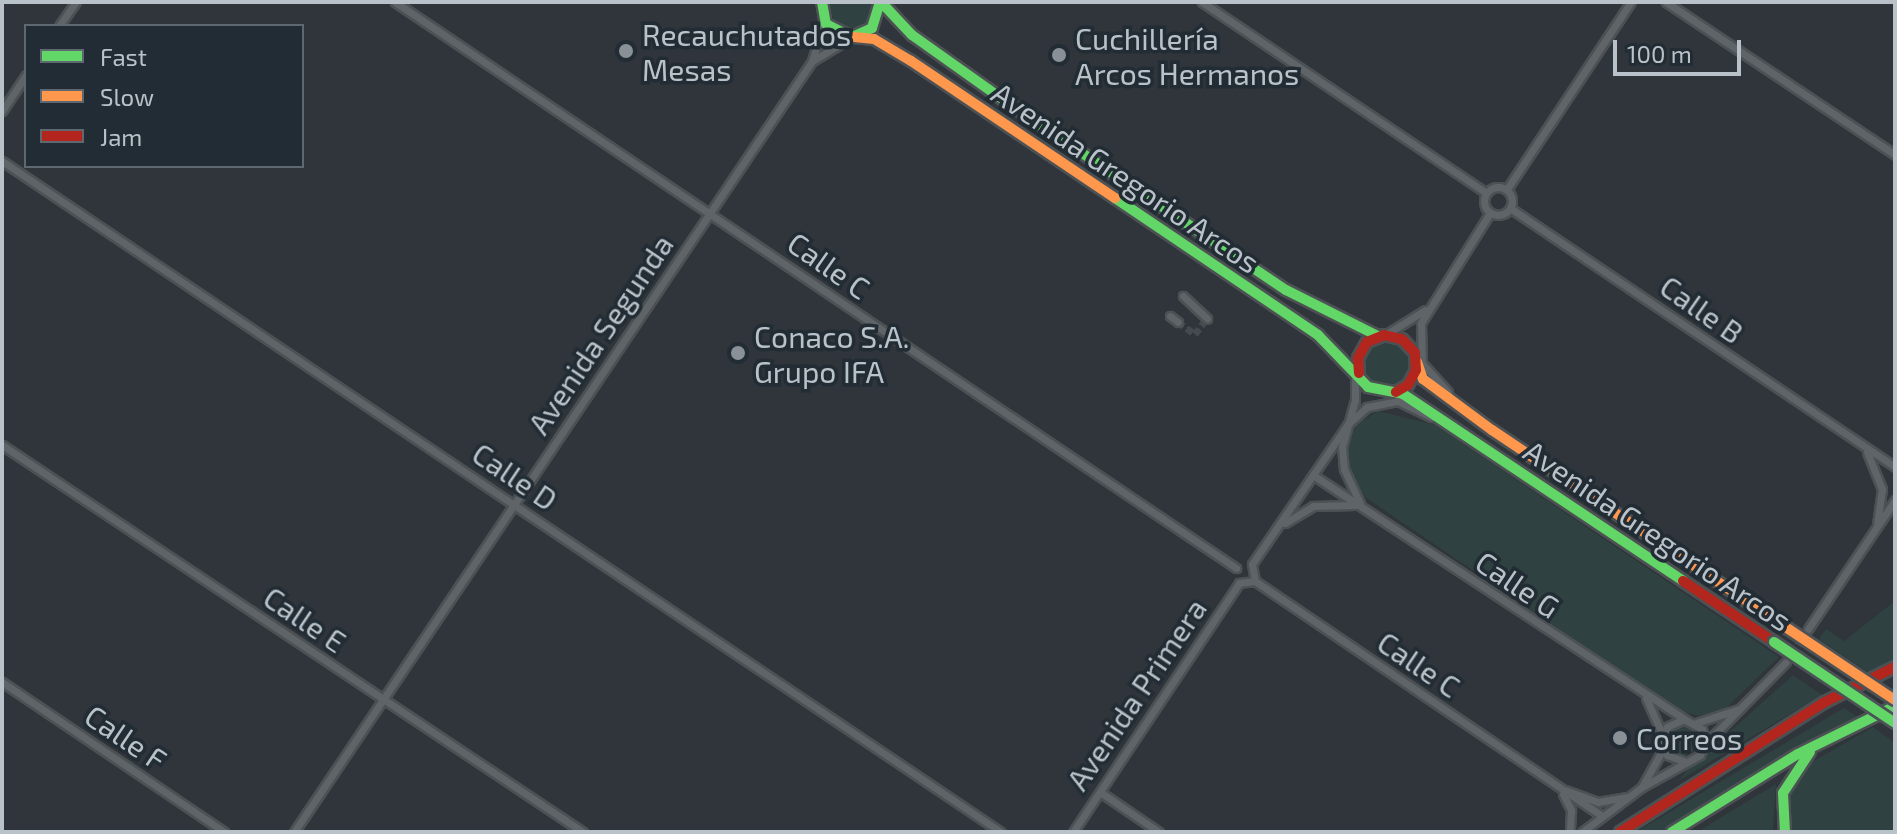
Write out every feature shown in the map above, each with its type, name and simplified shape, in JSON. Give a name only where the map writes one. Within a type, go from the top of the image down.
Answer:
[{"type":"main road","points":[[815,2],[822,12]]},
{"type":"main road","points":[[853,37],[872,28],[881,2]]},
{"type":"main road","name":"Avenida Gregorio Arcos","points":[[881,2],[912,35],[1286,290],[1345,324],[1381,336]]},
{"type":"main road","name":"Avenida Gregorio Arcos","points":[[822,12],[836,33],[893,49],[1346,359],[1359,381]]},
{"type":"main road","points":[[1381,336],[1402,339],[1417,353],[1412,381],[1389,394],[1359,381],[1360,352],[1381,336]]},
{"type":"main road","name":"Avenida Gregorio Arcos","points":[[1417,353],[1423,379],[1492,430],[1895,700]]},
{"type":"main road","name":"Avenida Gregorio Arcos","points":[[1389,394],[1403,394],[1462,431],[1895,723]]},
{"type":"main road","points":[[1620,832],[1670,796],[1825,702],[1895,667]]},
{"type":"main road","points":[[1620,832],[1749,753],[1895,675]]},
{"type":"main road","points":[[1672,832],[1817,744],[1895,706]]},
{"type":"main road","points":[[1785,832],[1783,793],[1817,744]]},
{"type":"street","points":[[60,24],[76,2]]},
{"type":"street","name":"Calle C","points":[[395,2],[1236,568]]},
{"type":"street","points":[[1202,2],[1486,193]]},
{"type":"street","points":[[1490,213],[1503,214],[1510,208],[1507,189],[1631,2]]},
{"type":"street","points":[[1666,2],[1895,155]]},
{"type":"street","name":"Avenida Segunda","points":[[294,832],[516,506],[812,61],[822,12]]},
{"type":"street","name":"Avenida Segunda","points":[[812,61],[853,37]]},
{"type":"street","points":[[2,111],[24,78]]},
{"type":"street","name":"Calle D","points":[[2,161],[1001,832]]},
{"type":"street","points":[[1490,213],[1484,204],[1486,193],[1495,187],[1507,189]]},
{"type":"street","name":"Calle B","points":[[1510,208],[1895,467]]},
{"type":"street","points":[[1490,213],[1427,308],[1417,353],[1429,374],[1492,430]]},
{"type":"street","points":[[1183,296],[1207,318]]},
{"type":"street","points":[[1381,336],[1427,308]]},
{"type":"street","points":[[1170,316],[1178,322]]},
{"type":"street","points":[[1347,425],[1359,381]]},
{"type":"street","points":[[1252,564],[1255,581],[1239,583],[1236,568],[1252,564],[1347,425],[1389,394]]},
{"type":"street","points":[[1377,402],[1398,401],[1462,431]]},
{"type":"street","name":"Calle G","points":[[1347,425],[1344,469],[1361,507]]},
{"type":"street","name":"Calle E","points":[[2,445],[583,832]]},
{"type":"street","points":[[1866,450],[1882,489],[1875,529]]},
{"type":"street","name":"Calle G","points":[[1313,475],[1646,698],[1684,719]]},
{"type":"street","points":[[1808,629],[1895,500]]},
{"type":"street","points":[[1272,535],[1292,516],[1313,506],[1361,507]]},
{"type":"street","name":"Calle C","points":[[1255,581],[1602,816]]},
{"type":"street","name":"Avenida Primera","points":[[1073,832],[1239,583]]},
{"type":"street","points":[[1582,832],[1642,787],[1700,755],[1705,744],[1786,662]]},
{"type":"street","name":"Calle F","points":[[2,682],[224,832]]},
{"type":"street","points":[[1642,787],[1663,749],[1663,736],[1646,698]]},
{"type":"street","points":[[1663,736],[1673,722],[1684,719],[1696,723],[1739,709]]},
{"type":"street","points":[[1696,723],[1705,744]]},
{"type":"street","points":[[1663,749],[1673,759],[1686,762]]},
{"type":"street","points":[[1556,787],[1571,810],[1570,832]]},
{"type":"street","name":"Calle C","points":[[1556,787],[1591,800],[1632,795]]},
{"type":"street","points":[[1100,792],[1159,832]]},
{"type":"street","points":[[1591,800],[1602,816]]},
{"type":"shaded area","points":[[828,2],[876,2],[870,23],[852,31],[835,24]]},
{"type":"shaded area","points":[[1387,340],[1404,347],[1411,364],[1404,381],[1387,388],[1370,381],[1363,364],[1370,347]]},
{"type":"shaded area","points":[[1378,411],[1435,425],[1779,657],[1723,711],[1698,716],[1678,710],[1365,497],[1348,471],[1347,449],[1356,425]]},
{"type":"shaded area","points":[[1895,601],[1895,660],[1868,672],[1819,639],[1826,629],[1844,641]]},
{"type":"shaded area","points":[[1793,675],[1822,695],[1678,781],[1688,769]]},
{"type":"shaded area","points":[[1844,708],[1858,717],[1661,832],[1636,832]]},
{"type":"shaded area","points":[[1683,727],[1693,731],[1697,741],[1693,751],[1683,755],[1673,751],[1669,741],[1673,731]]},
{"type":"shaded area","points":[[1873,727],[1895,743],[1895,832],[1788,832],[1786,799],[1805,766]]},
{"type":"shaded area","points":[[1776,784],[1773,832],[1698,832],[1710,824]]},
{"type":"tunnel","points":[[1178,322],[1195,334],[1207,318]]},
{"type":"tunnel","points":[[1786,662],[1808,629]]},
{"type":"traffic: fast","points":[[822,2],[826,24],[852,37],[872,28],[880,2]]},
{"type":"traffic: fast","points":[[881,2],[912,35],[1012,106],[1286,290],[1378,336]]},
{"type":"traffic: fast","points":[[1115,198],[1318,335],[1368,387],[1403,394],[1683,581]]},
{"type":"traffic: fast","points":[[1774,642],[1895,723]]},
{"type":"traffic: fast","points":[[1672,832],[1798,754],[1895,706]]},
{"type":"traffic: fast","points":[[1785,832],[1783,793],[1810,752]]},
{"type":"traffic: slow","points":[[854,37],[874,39],[911,61],[1115,198]]},
{"type":"traffic: slow","points":[[1417,362],[1423,379],[1492,430],[1784,626]]},
{"type":"traffic: slow","points":[[1784,626],[1895,700]]},
{"type":"traffic: jam","points":[[1359,373],[1358,358],[1367,342],[1384,335],[1402,339],[1415,353],[1416,370],[1408,385],[1396,392]]},
{"type":"traffic: jam","points":[[1683,581],[1774,642]]},
{"type":"traffic: jam","points":[[1620,832],[1825,702],[1895,667]]},
{"type":"place","name":"Recauchutados Mesas","points":[[626,51]]},
{"type":"place","name":"Cuchillería Arcos Hermanos","points":[[1059,55]]},
{"type":"place","name":"Conaco S.A. Grupo IFA","points":[[738,353]]},
{"type":"place","name":"Correos","points":[[1620,738]]}]
